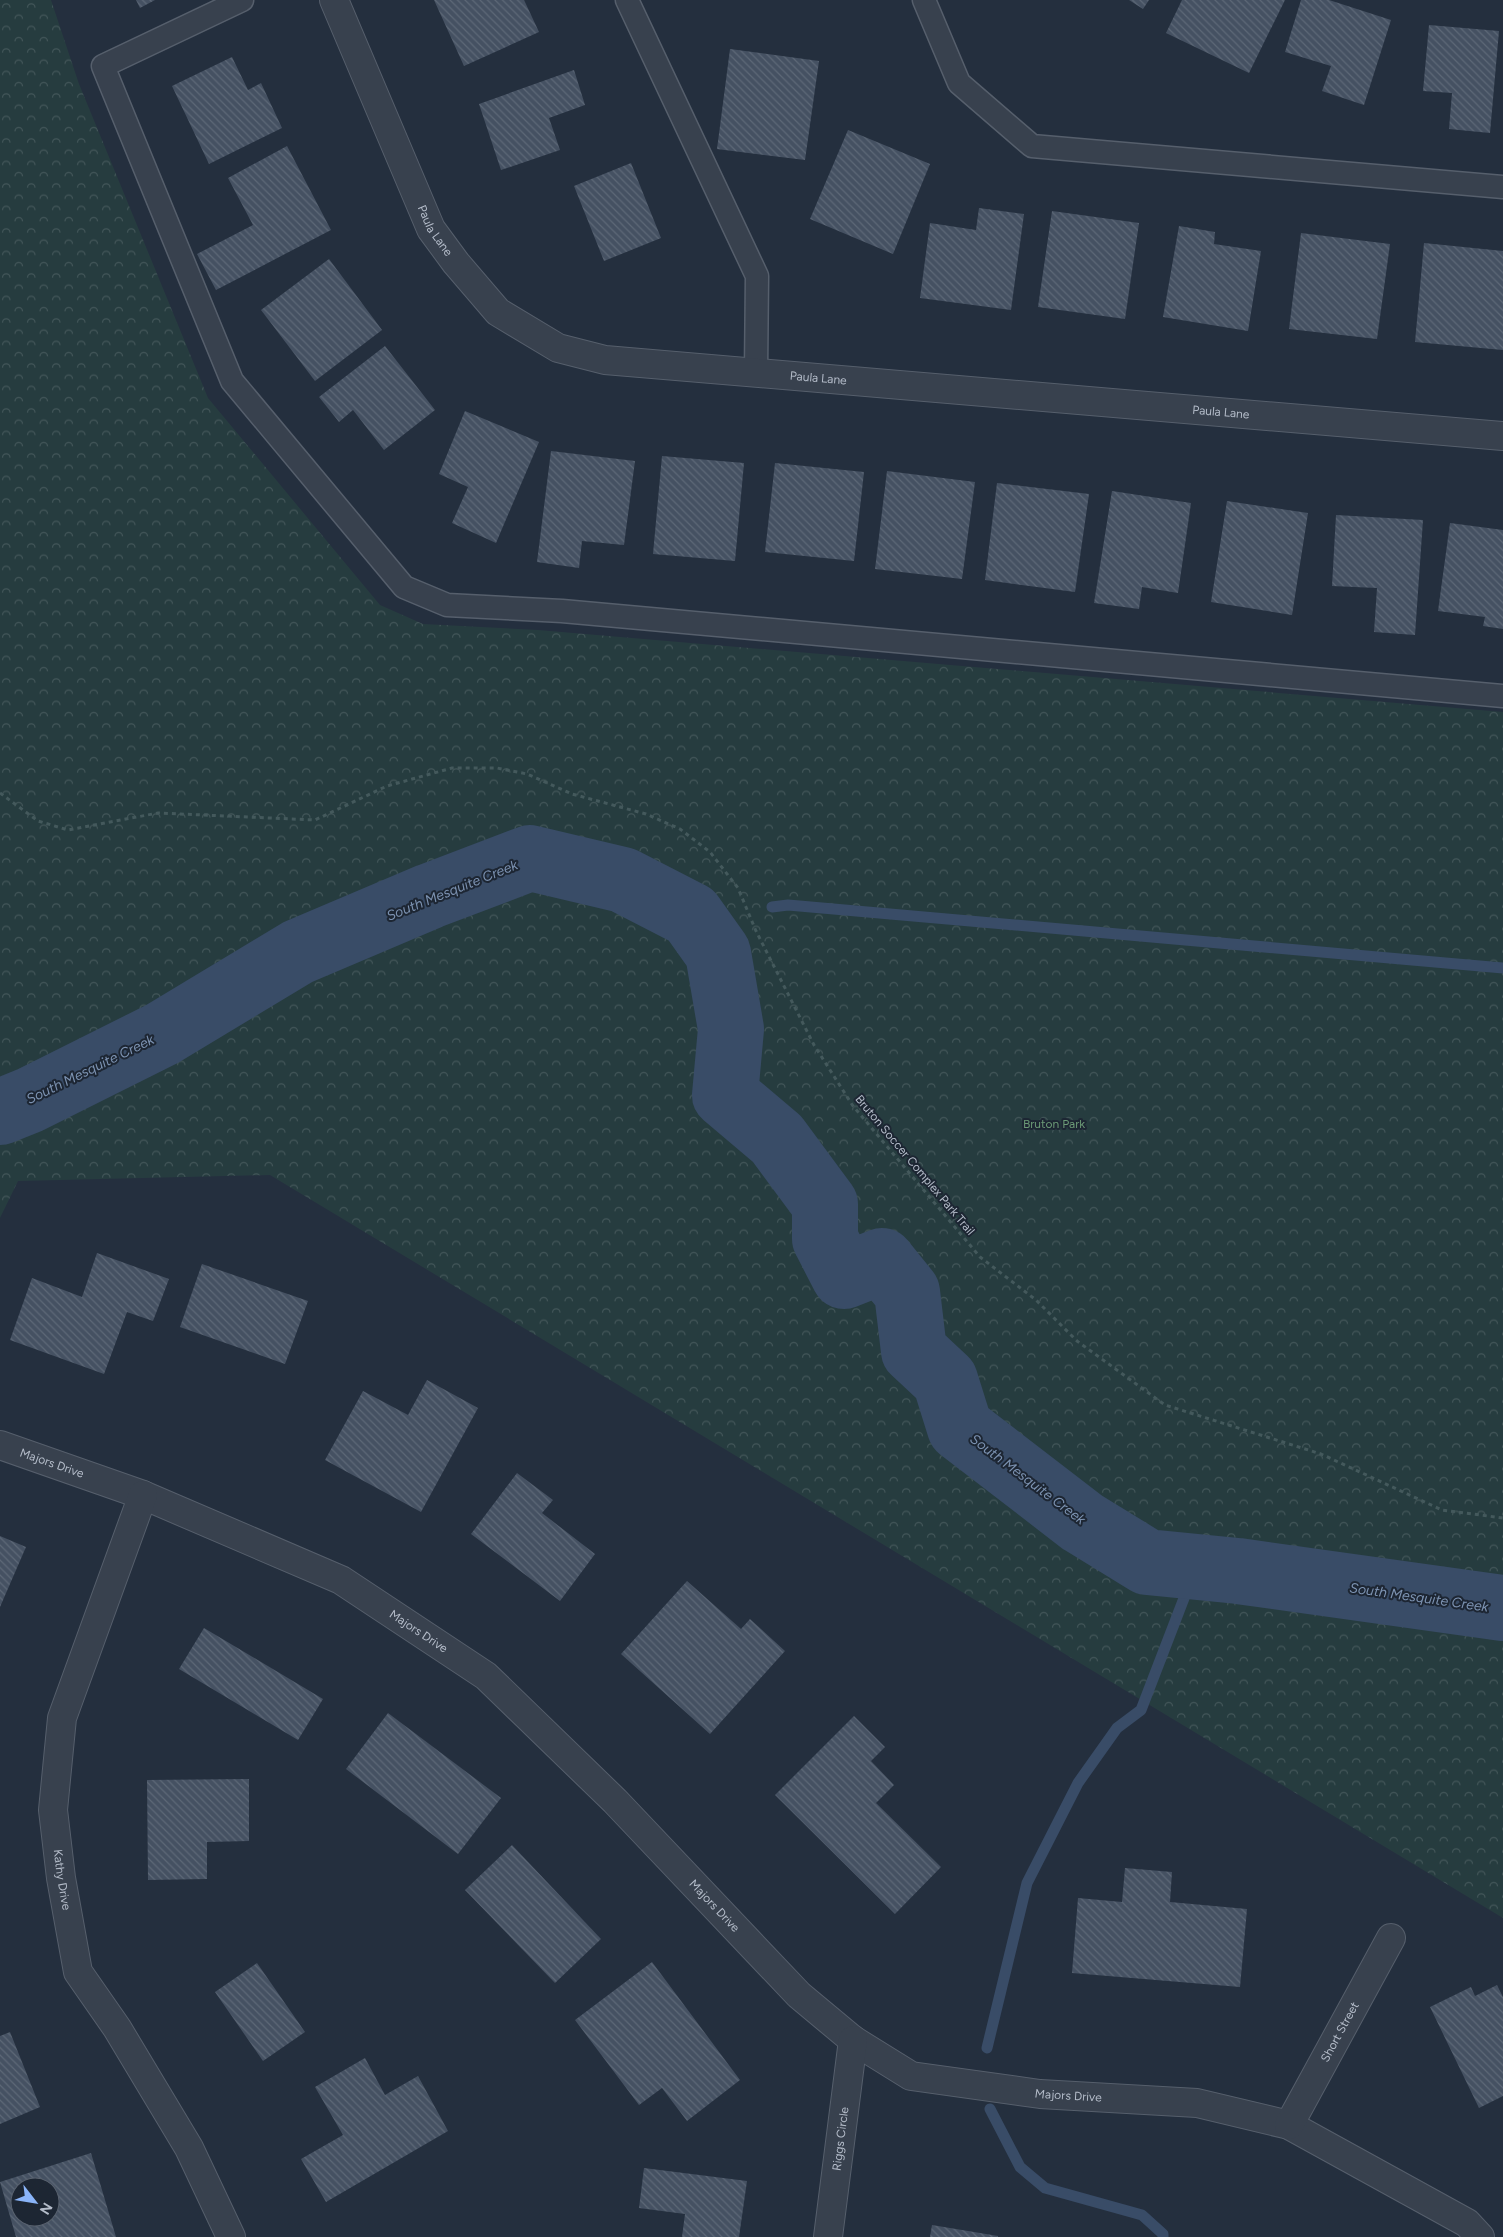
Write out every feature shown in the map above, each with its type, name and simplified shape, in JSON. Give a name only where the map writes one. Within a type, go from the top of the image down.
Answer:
[{"type":"street","name":"Paula Lane","points":[[334,0],[431,229],[456,263],[498,312],[558,348],[605,360],[1503,436]]},
{"type":"street","name":"Majors Drive","points":[[0,1445],[143,1495],[341,1580],[486,1676],[615,1801],[799,1995],[854,2040],[911,2076],[1040,2094],[1197,2103],[1289,2125],[1467,2223],[1480,2237]]},
{"type":"street","name":"Kathy Drive","points":[[143,1495],[62,1718],[53,1810],[61,1878],[78,1972],[117,2028],[189,2148],[231,2237]]},
{"type":"street","name":"Short Street","points":[[1289,2125],[1390,1938]]},
{"type":"street","name":"Riggs Circle","points":[[828,2237],[854,2040]]},
{"type":"lane","points":[[242,0],[103,66],[232,380],[404,587],[447,605],[562,611],[1503,696]]},
{"type":"lane","points":[[628,0],[757,276],[756,372]]},
{"type":"lane","points":[[924,0],[959,83],[1032,146],[1503,187]]},
{"type":"path","name":"Bruton Soccer Complex Park Trail","points":[[0,793],[38,821],[68,830],[158,813],[315,820],[387,786],[452,768],[497,768],[527,774],[572,794],[646,814],[680,829],[710,852],[738,888],[756,931],[814,1045],[853,1106],[980,1257],[1036,1300],[1077,1341],[1165,1405],[1321,1454],[1442,1510],[1503,1518]]},
{"type":"green space","name":"Bruton Park","points":[[0,0],[51,0],[79,84],[208,398],[380,605],[423,624],[538,630],[1503,712],[1503,1918],[270,1175],[18,1181],[0,1218]]},
{"type":"building","points":[[136,0],[155,0],[140,8]]},
{"type":"building","points":[[434,0],[524,0],[539,32],[464,66]]},
{"type":"building","points":[[1129,0],[1149,0],[1143,9]]},
{"type":"building","points":[[1182,0],[1285,0],[1249,73],[1166,33]]},
{"type":"building","points":[[1301,0],[1329,0],[1391,20],[1364,105],[1322,91],[1331,66],[1285,52]]},
{"type":"building","points":[[1429,25],[1499,31],[1490,133],[1449,129],[1452,93],[1423,91]]},
{"type":"building","points":[[730,49],[819,61],[805,160],[717,149]]},
{"type":"building","points":[[232,57],[248,90],[261,83],[282,128],[209,164],[172,86]]},
{"type":"building","points":[[574,70],[585,105],[549,118],[560,150],[501,170],[479,104]]},
{"type":"building","points":[[848,130],[930,164],[893,254],[810,219]]},
{"type":"building","points":[[287,146],[331,230],[216,290],[197,254],[253,225],[228,178]]},
{"type":"building","points":[[631,163],[661,238],[604,261],[574,186]]},
{"type":"building","points":[[979,208],[1024,214],[1011,310],[920,298],[930,223],[976,230]]},
{"type":"building","points":[[1052,211],[1139,223],[1125,319],[1038,307]]},
{"type":"building","points":[[1179,226],[1215,232],[1214,244],[1261,251],[1248,331],[1163,317]]},
{"type":"building","points":[[1301,233],[1390,244],[1377,339],[1289,329]]},
{"type":"building","points":[[1424,243],[1503,251],[1503,350],[1415,342]]},
{"type":"building","points":[[329,259],[382,330],[315,381],[261,310]]},
{"type":"building","points":[[385,346],[435,410],[384,450],[353,410],[339,422],[319,397]]},
{"type":"building","points":[[465,411],[539,442],[496,543],[452,523],[468,487],[439,474]]},
{"type":"building","points":[[551,451],[635,461],[624,545],[582,541],[579,568],[537,562]]},
{"type":"building","points":[[662,456],[744,463],[735,561],[653,554]]},
{"type":"building","points":[[775,463],[864,472],[854,561],[765,552]]},
{"type":"building","points":[[887,471],[975,482],[962,579],[875,569]]},
{"type":"building","points":[[997,483],[1089,494],[1075,592],[985,580]]},
{"type":"building","points":[[1112,491],[1191,503],[1178,593],[1142,587],[1139,609],[1094,603]]},
{"type":"building","points":[[1227,501],[1308,513],[1292,615],[1211,602]]},
{"type":"building","points":[[1336,515],[1423,520],[1415,635],[1374,632],[1377,588],[1332,586]]},
{"type":"building","points":[[1450,523],[1503,530],[1503,629],[1483,626],[1485,617],[1438,611]]},
{"type":"building","points":[[97,1253],[169,1279],[153,1321],[127,1312],[104,1374],[10,1340],[32,1278],[82,1297]]},
{"type":"building","points":[[202,1264],[308,1301],[285,1364],[180,1327]]},
{"type":"building","points":[[427,1380],[478,1408],[421,1512],[325,1460],[363,1391],[408,1415]]},
{"type":"building","points":[[517,1473],[553,1500],[542,1513],[595,1554],[560,1601],[471,1534]]},
{"type":"building","points":[[0,1536],[26,1547],[0,1607]]},
{"type":"building","points":[[687,1581],[741,1629],[750,1619],[785,1651],[710,1734],[621,1654]]},
{"type":"building","points":[[204,1628],[323,1699],[298,1740],[179,1669]]},
{"type":"building","points":[[388,1713],[501,1798],[458,1854],[346,1769]]},
{"type":"building","points":[[854,1716],[885,1747],[871,1761],[894,1785],[876,1803],[941,1867],[895,1914],[775,1795]]},
{"type":"building","points":[[249,1779],[249,1841],[207,1842],[207,1879],[148,1880],[147,1780]]},
{"type":"building","points":[[512,1845],[601,1939],[555,1983],[465,1890]]},
{"type":"building","points":[[1125,1868],[1172,1872],[1170,1902],[1247,1909],[1240,1987],[1072,1973],[1078,1898],[1122,1902]]},
{"type":"building","points":[[652,1962],[740,2080],[687,2121],[662,2088],[639,2105],[575,2020]]},
{"type":"building","points":[[257,1963],[305,2032],[263,2061],[215,1992]]},
{"type":"building","points":[[1497,1985],[1503,1997],[1503,2096],[1479,2108],[1430,2007],[1471,1987],[1475,1996]]},
{"type":"building","points":[[10,2032],[40,2107],[0,2124],[0,2036]]},
{"type":"building","points":[[365,2058],[385,2095],[418,2076],[448,2131],[326,2202],[301,2159],[343,2135],[315,2087]]},
{"type":"building","points":[[91,2153],[116,2237],[16,2237],[13,2227],[60,2227],[60,2177],[16,2177]]},
{"type":"building","points":[[644,2168],[747,2181],[739,2237],[682,2237],[685,2214],[639,2208]]},
{"type":"building","points":[[10,2179],[10,2216],[0,2182]]},
{"type":"building","points":[[932,2225],[998,2236],[998,2237],[930,2237]]},
{"type":"waterway","name":"South Mesquite Creek","points":[[0,1112],[30,1100],[162,1034],[298,952],[430,896],[530,858],[623,880],[691,915],[718,953],[731,1029],[725,1095],[777,1139],[825,1204],[825,1239],[844,1276],[882,1261],[907,1292],[914,1351],[945,1380],[960,1428],[1082,1522],[1147,1562],[1238,1571],[1503,1608]]},
{"type":"waterway","points":[[772,907],[788,905],[1503,968]]},
{"type":"waterway","points":[[691,915],[722,913]]},
{"type":"waterway","points":[[987,2048],[1027,1883],[1078,1783],[1117,1728],[1141,1710],[1196,1567]]},
{"type":"waterway","points":[[990,2109],[1020,2167],[1045,2188],[1142,2215],[1163,2234],[1163,2237]]}]
